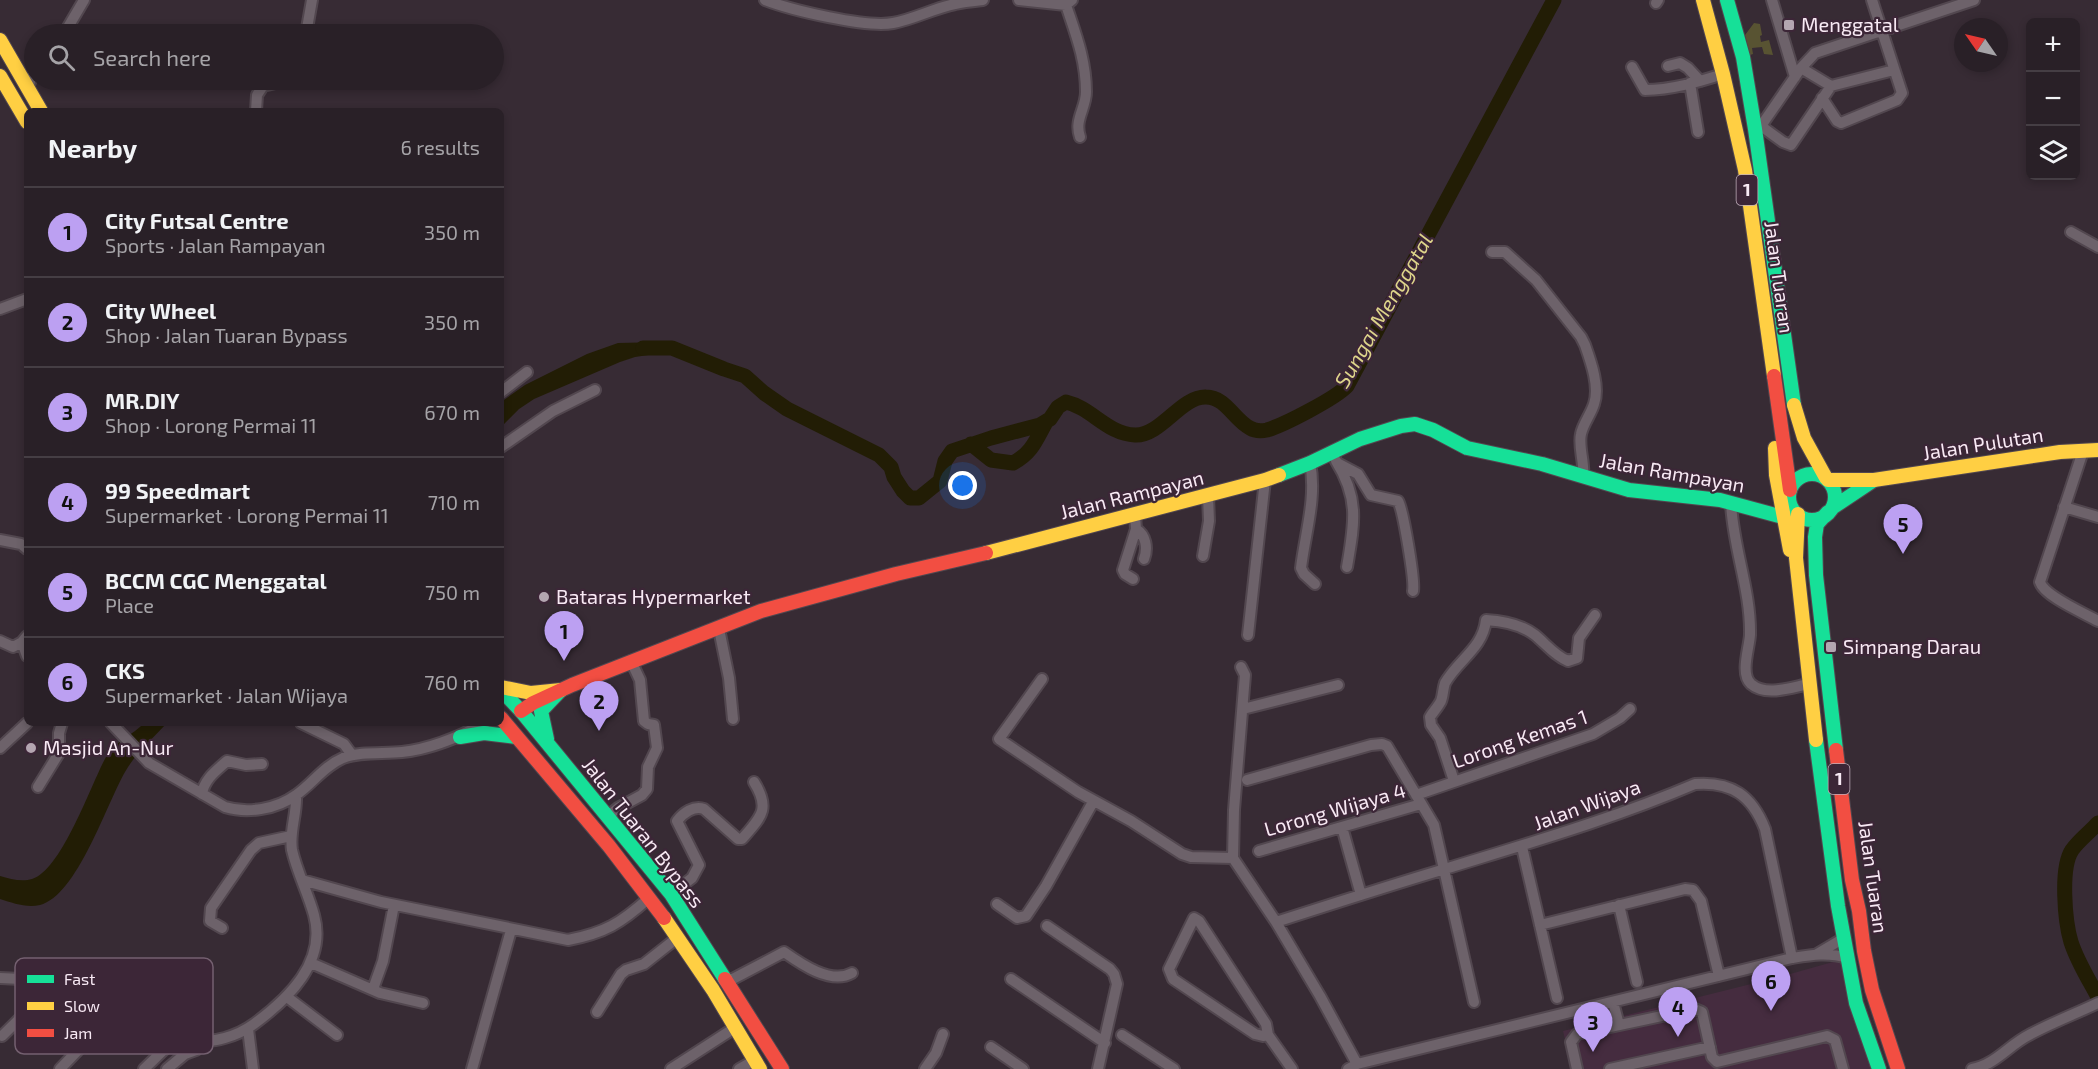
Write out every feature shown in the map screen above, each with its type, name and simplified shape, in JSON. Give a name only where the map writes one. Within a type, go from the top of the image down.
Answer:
[{"type":"main road","name":"Jalan Tuaran","points":[[1703,0],[1723,74],[1744,171],[1773,376],[1778,395],[1785,492]]},
{"type":"main road","name":"Jalan Tuaran","points":[[1729,2],[1758,128],[1793,401],[1804,438],[1827,479]]},
{"type":"main road","points":[[1729,2],[1728,32],[1749,156],[1744,171]]},
{"type":"main road","points":[[0,40],[24,81]]},
{"type":"main road","points":[[18,71],[19,84],[31,108]]},
{"type":"main road","points":[[0,76],[24,117]]},
{"type":"main road","points":[[29,90],[38,108]]},
{"type":"main road","points":[[1766,199],[1762,189],[1755,190],[1778,361],[1773,376]]},
{"type":"main road","name":"Jalan Rampayan","points":[[521,711],[561,690],[761,611],[824,593],[1135,522],[1310,463],[1333,458],[1376,433],[1415,424],[1433,430],[1467,448],[1542,464],[1629,490],[1731,503],[1783,517]]},
{"type":"main road","name":"Jalan Pulutan","points":[[1827,479],[1874,480],[2060,452],[2098,450]]},
{"type":"main road","points":[[1798,574],[1792,559],[1783,517],[1785,492],[1805,475],[1816,474],[1827,479]]},
{"type":"main road","name":"1","points":[[1827,479],[1834,493],[1830,510]]},
{"type":"main road","name":"Jalan Pulutan","points":[[1830,510],[1874,480]]},
{"type":"main road","name":"1","points":[[1785,492],[1798,514]]},
{"type":"main road","name":"Jalan Rampayan","points":[[1758,509],[1785,492]]},
{"type":"main road","name":"Jalan Tuaran","points":[[1830,510],[1817,524],[1816,575],[1840,790],[1852,880],[1872,990],[1898,1069]]},
{"type":"main road","points":[[1798,514],[1813,519],[1821,517],[1830,510]]},
{"type":"main road","name":"Jalan Tuaran","points":[[1798,514],[1798,574],[1809,684],[1838,906],[1857,1004],[1879,1069]]},
{"type":"main road","points":[[504,688],[531,693],[561,690]]},
{"type":"main road","points":[[549,746],[542,721],[542,711],[561,690]]},
{"type":"main road","name":"Jalan Tuaran Bypass","points":[[504,691],[671,894],[782,1069]]},
{"type":"main road","points":[[521,711],[524,734],[643,879],[648,888],[649,898]]},
{"type":"main road","name":"Jalan Tuaran Bypass","points":[[504,722],[649,898],[736,1027],[757,1064]]},
{"type":"main road","points":[[460,737],[468,726]]},
{"type":"main road","points":[[460,737],[484,733],[516,737]]},
{"type":"street","points":[[70,24],[84,0]]},
{"type":"street","points":[[308,24],[312,0]]},
{"type":"street","points":[[765,0],[793,9],[854,21],[890,24],[922,16],[953,4],[983,0]]},
{"type":"street","points":[[1019,0],[1069,2],[1084,62],[1086,103],[1078,120],[1077,129],[1080,137]]},
{"type":"street","points":[[1772,0],[1798,72],[1831,86],[1894,70]]},
{"type":"street","points":[[1822,98],[1837,121],[1842,123],[1900,98],[1902,93],[1872,0]]},
{"type":"street","points":[[1831,86],[1791,145],[1758,128],[1798,72],[1815,53],[1974,0]]},
{"type":"street","points":[[1668,66],[1680,63],[1688,68],[1695,82],[1698,132]]},
{"type":"street","points":[[1632,67],[1645,90],[1695,82],[1723,74]]},
{"type":"street","points":[[256,108],[257,95],[260,90]]},
{"type":"street","points":[[2071,232],[2098,247]]},
{"type":"street","points":[[1492,252],[1505,252],[1528,272],[1585,345],[1597,394],[1581,433],[1583,477]]},
{"type":"street","points":[[0,309],[24,299]]},
{"type":"street","points":[[504,390],[527,372]]},
{"type":"street","points":[[504,445],[553,411],[595,390]]},
{"type":"street","points":[[2083,451],[2040,582],[2042,588],[2059,600],[2098,621]]},
{"type":"street","points":[[1333,458],[1347,484],[1354,507],[1347,567]]},
{"type":"street","points":[[1333,458],[1358,474],[1371,495],[1398,501],[1402,508],[1402,522],[1409,546],[1413,591]]},
{"type":"street","points":[[1310,463],[1312,492],[1301,568],[1315,584]]},
{"type":"street","points":[[1248,635],[1265,480]]},
{"type":"street","points":[[1203,556],[1209,521],[1208,496]]},
{"type":"street","points":[[1731,503],[1732,522],[1748,593],[1750,635],[1746,676],[1749,682],[1762,690],[1809,684]]},
{"type":"street","points":[[2064,507],[2098,517]]},
{"type":"street","points":[[1135,522],[1147,547],[1144,559]]},
{"type":"street","points":[[1133,579],[1123,570],[1135,522]]},
{"type":"street","points":[[0,540],[24,546]]},
{"type":"street","points":[[1454,781],[1440,738],[1431,724],[1430,717],[1440,702],[1444,685],[1479,643],[1486,620],[1523,627],[1568,661],[1577,658],[1579,638],[1595,615]]},
{"type":"street","points":[[719,629],[729,678],[733,718]]},
{"type":"street","points":[[0,641],[13,647],[24,640]]},
{"type":"street","points":[[607,817],[642,795],[647,789],[648,767],[657,748],[654,725],[644,721],[640,680],[631,661]]},
{"type":"street","points":[[1241,667],[1245,675],[1234,810],[1233,858],[1276,922],[1320,996],[1353,1067],[1792,958],[1816,954],[1847,958]]},
{"type":"street","points":[[1042,679],[999,739],[1093,802],[1131,821],[1182,854],[1191,857],[1233,858]]},
{"type":"street","points":[[1243,709],[1338,685]]},
{"type":"street","name":"Lorong Kemas 1","points":[[1419,800],[1454,781],[1593,735],[1630,709]]},
{"type":"street","points":[[0,748],[24,726]]},
{"type":"street","points":[[38,787],[59,753],[61,726]]},
{"type":"street","points":[[113,726],[149,763],[225,807],[250,811],[268,807],[296,795],[328,767],[352,755],[405,752],[460,737],[480,726]]},
{"type":"street","points":[[307,726],[344,744],[352,755]]},
{"type":"street","points":[[1248,780],[1371,745],[1387,746],[1434,825],[1474,1002]]},
{"type":"street","points":[[202,794],[210,777],[227,761],[246,765],[262,764]]},
{"type":"street","points":[[671,894],[692,878],[699,865],[677,821],[687,812],[700,807],[729,833],[742,839],[763,810],[763,797],[754,782]]},
{"type":"street","name":"Jalan Wijaya","points":[[1276,922],[1522,847],[1695,784],[1708,784],[1726,787],[1746,798],[1758,812],[1765,829],[1792,958]]},
{"type":"street","points":[[213,1040],[248,1029],[287,997],[311,963],[316,942],[315,918],[292,847],[291,836],[296,795]]},
{"type":"street","name":"Lorong Wijaya 4","points":[[1259,851],[1342,827],[1419,800]]},
{"type":"street","points":[[997,904],[1017,918],[1026,916],[1046,886],[1093,802]]},
{"type":"street","points":[[1342,827],[1361,895]]},
{"type":"street","points":[[222,928],[210,921],[211,908],[251,850],[259,843],[291,836]]},
{"type":"street","points":[[1522,847],[1557,998]]},
{"type":"street","points":[[302,880],[394,905],[568,940],[594,935],[619,922],[649,898]]},
{"type":"street","points":[[1540,925],[1685,889],[1693,890],[1701,901],[1719,976]]},
{"type":"street","points":[[373,989],[383,961],[394,905]]},
{"type":"street","points":[[1619,906],[1637,982]]},
{"type":"street","points":[[1268,1035],[1255,1034],[1173,980],[1169,969],[1194,918],[1199,921],[1266,1024],[1268,1035],[1292,1069]]},
{"type":"street","points":[[1047,926],[1114,974],[1117,984],[1102,1067]]},
{"type":"street","points":[[472,1069],[511,930]]},
{"type":"street","points":[[597,1012],[621,974],[644,964],[677,938]]},
{"type":"street","points":[[1816,954],[1844,938]]},
{"type":"street","points":[[728,982],[784,952],[801,963],[834,977],[847,976],[852,973]]},
{"type":"street","points":[[311,963],[389,996],[423,1003]]},
{"type":"street","points":[[0,989],[3,978]]},
{"type":"street","points":[[1011,979],[1105,1043]]},
{"type":"street","points":[[287,997],[301,1010],[337,1035]]},
{"type":"street","points":[[1613,1002],[1619,1025]]},
{"type":"street","points":[[1972,1069],[1983,1067],[2028,1035],[2098,1003]]},
{"type":"street","points":[[1577,1069],[1571,1042],[1577,1034],[1699,1009],[1702,1012],[1712,1057],[1717,1066],[1827,1036],[1835,1040],[1844,1069]]},
{"type":"street","points":[[2,1036],[15,1023]]},
{"type":"street","points":[[671,1069],[736,1027]]},
{"type":"street","points":[[248,1029],[253,1069]]},
{"type":"street","points":[[925,1069],[936,1053],[943,1034]]},
{"type":"street","points":[[1122,1035],[1174,1069]]},
{"type":"street","points":[[991,1047],[1023,1069]]},
{"type":"street","points":[[1610,1069],[1710,1047]]},
{"type":"street","points":[[60,1069],[75,1054]]},
{"type":"street","points":[[144,1069],[160,1054]]},
{"type":"street","points":[[167,1069],[185,1054]]},
{"type":"street","points":[[739,1069],[757,1064]]},
{"type":"shaded area","points":[[1754,23],[1760,24],[1761,42],[1769,40],[1773,55],[1764,54],[1762,47],[1752,48],[1753,54],[1750,55],[1745,35]]},
{"type":"shaded area","points":[[662,342],[662,353],[620,362],[534,399],[519,409],[504,424],[504,400],[525,385],[587,354],[618,343]]},
{"type":"shaded area","points":[[164,726],[129,765],[90,847],[66,885],[54,898],[40,905],[25,905],[0,899],[0,876],[20,880],[32,879],[43,872],[54,860],[75,825],[106,757],[114,747],[140,727]]},
{"type":"shaded area","points":[[1847,958],[1880,1069],[1572,1069],[1563,1031]]},
{"type":"waterway","name":"Sungai Menggatal","points":[[643,348],[672,348],[745,376],[787,409],[879,455],[891,467],[894,477],[910,498],[919,498],[940,481],[945,461],[952,451],[1040,425],[1050,419],[1058,407],[1066,402],[1125,434],[1144,434],[1188,403],[1197,398],[1206,397],[1219,401],[1252,429],[1263,431],[1275,427],[1321,404],[1347,386],[1554,0]]},
{"type":"waterway","points":[[971,444],[991,460],[1013,463],[1029,450],[1046,422]]},
{"type":"waterway","points":[[2098,823],[2072,850],[2068,858],[2065,882],[2067,922],[2071,942],[2098,997]]},
{"type":"traffic: fast","points":[[1727,0],[1743,57],[1755,129],[1794,405]]},
{"type":"traffic: fast","points":[[1279,475],[1360,439],[1415,424],[1433,430],[1467,448],[1542,464],[1629,490],[1720,500],[1783,517]]},
{"type":"traffic: fast","points":[[1812,474],[1828,481],[1835,497],[1828,513],[1812,520],[1796,513],[1789,497],[1796,481],[1812,474]]},
{"type":"traffic: fast","points":[[1832,508],[1874,480]]},
{"type":"traffic: fast","points":[[1828,512],[1817,524],[1816,575],[1836,750]]},
{"type":"traffic: fast","points":[[547,739],[541,711],[561,690]]},
{"type":"traffic: fast","points":[[504,693],[671,894],[725,979]]},
{"type":"traffic: fast","points":[[460,737],[484,733],[516,737]]},
{"type":"traffic: fast","points":[[1816,740],[1838,906],[1856,1003],[1879,1069]]},
{"type":"traffic: slow","points":[[1703,0],[1745,170],[1774,376]]},
{"type":"traffic: slow","points":[[0,40],[24,82]]},
{"type":"traffic: slow","points":[[0,76],[24,117]]},
{"type":"traffic: slow","points":[[29,90],[39,108]]},
{"type":"traffic: slow","points":[[1794,405],[1804,438],[1826,478]]},
{"type":"traffic: slow","points":[[1775,448],[1776,475],[1790,550]]},
{"type":"traffic: slow","points":[[1828,480],[1874,480],[2060,452],[2098,450]]},
{"type":"traffic: slow","points":[[986,553],[1279,475]]},
{"type":"traffic: slow","points":[[1798,514],[1796,558],[1816,740]]},
{"type":"traffic: slow","points":[[504,688],[531,693],[561,690]]},
{"type":"traffic: slow","points":[[664,918],[713,990],[760,1069]]},
{"type":"traffic: jam","points":[[1774,376],[1790,490]]},
{"type":"traffic: jam","points":[[521,711],[572,685],[761,611],[896,574],[986,553]]},
{"type":"traffic: jam","points":[[504,722],[609,846],[664,918]]},
{"type":"traffic: jam","points":[[1836,750],[1852,880],[1864,951],[1872,990],[1898,1069]]},
{"type":"traffic: jam","points":[[725,979],[782,1069]]},
{"type":"place","name":"Menggatal","points":[[1789,25]]},
{"type":"place","name":"BCCM CGC Menggatal","points":[[1903,554]]},
{"type":"place","name":"Bataras Hypermarket","points":[[544,597]]},
{"type":"place","name":"Simpang Darau","points":[[1831,647]]},
{"type":"place","name":"City Futsal Centre","points":[[564,661]]},
{"type":"place","name":"City Wheel","points":[[599,731]]},
{"type":"place","name":"Masjid An-Nur","points":[[31,748]]},
{"type":"place","name":"CKS","points":[[1771,1011]]},
{"type":"place","name":"99 Speedmart","points":[[1678,1037]]},
{"type":"place","name":"MR.DIY","points":[[1593,1052]]}]
